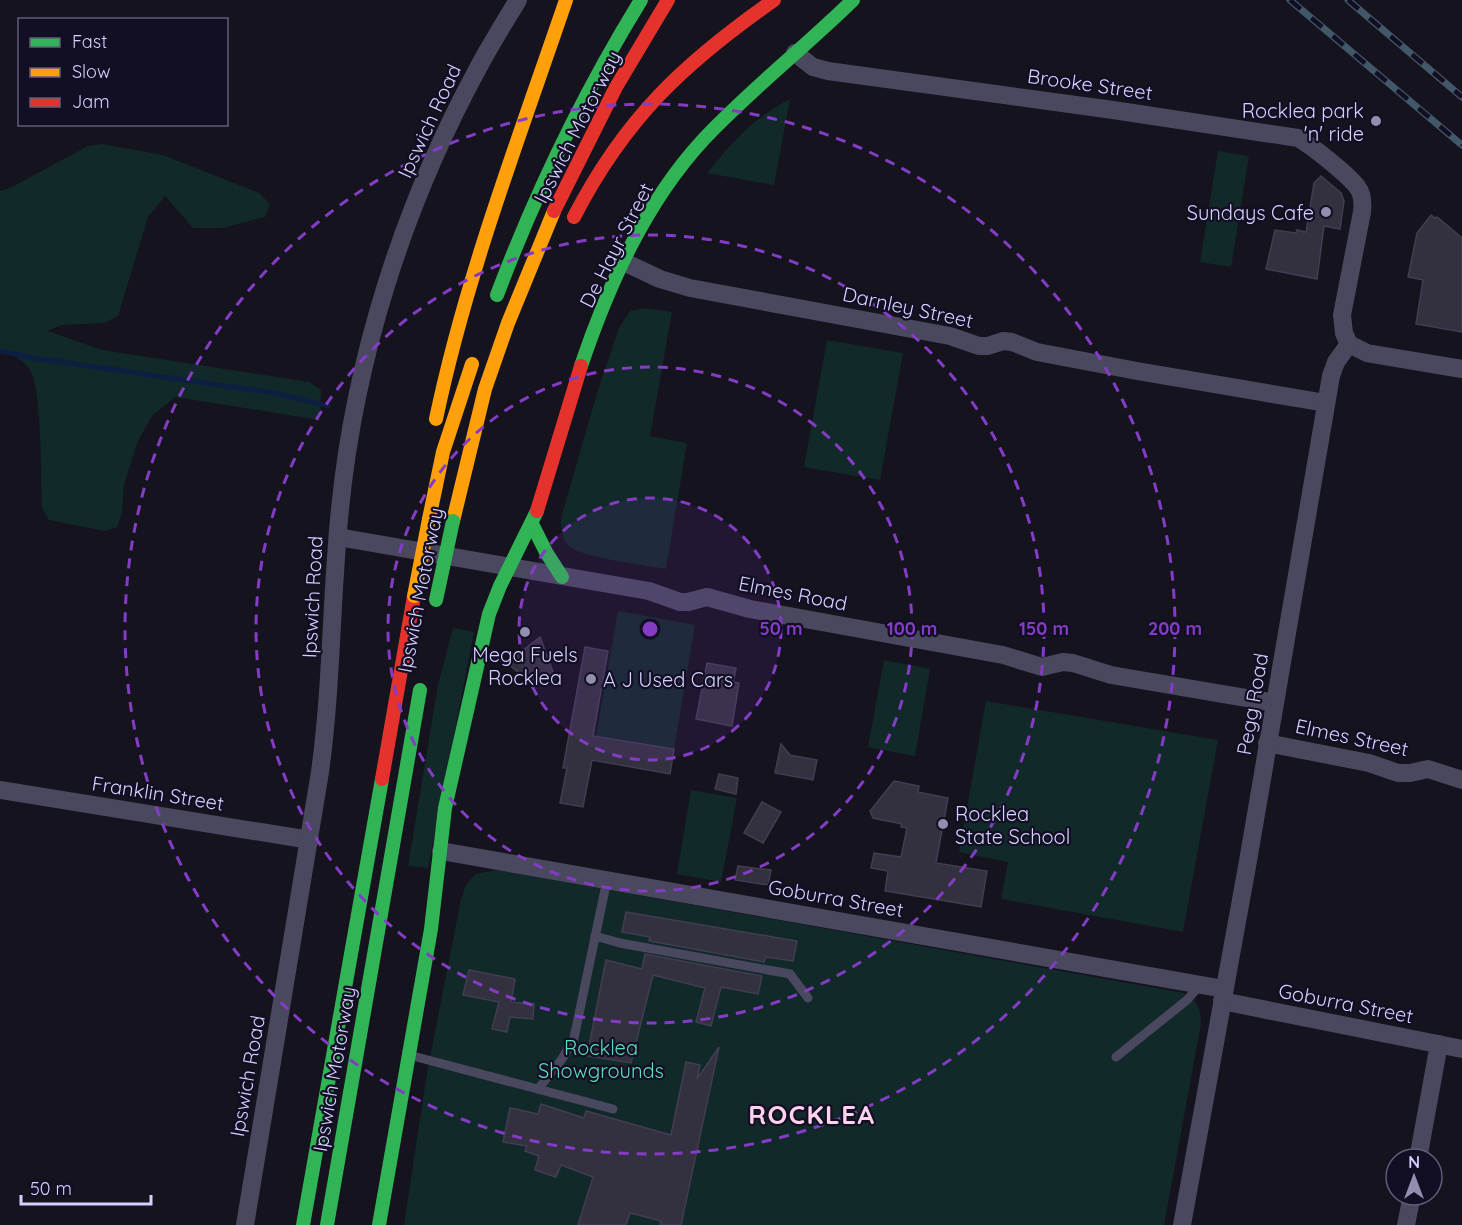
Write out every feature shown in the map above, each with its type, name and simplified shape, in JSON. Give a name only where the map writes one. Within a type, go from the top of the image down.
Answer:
[{"type":"main road","points":[[444,452],[434,426],[448,360],[479,255],[567,0]]},
{"type":"main road","name":"Ipswich Motorway","points":[[491,311],[519,235],[560,145],[591,85],[642,0]]},
{"type":"main road","name":"Ipswich Motorway","points":[[435,606],[453,521],[490,372],[528,272],[567,185],[624,72],[668,0]]},
{"type":"main road","points":[[567,231],[602,166],[648,105],[713,43],[774,0]]},
{"type":"main road","name":"De Hayr Street","points":[[510,568],[532,524],[576,381],[593,334],[624,262],[653,210],[682,166],[734,107],[853,0]]},
{"type":"main road","points":[[490,372],[514,345]]},
{"type":"main road","name":"Ipswich Motorway","points":[[303,1225],[429,519],[444,452],[475,354]]},
{"type":"main road","points":[[532,524],[562,577]]},
{"type":"main road","points":[[379,1225],[431,929],[448,792],[489,614],[510,568]]},
{"type":"main road","name":"Ipswich Motorway","points":[[327,1225],[422,682]]},
{"type":"street","name":"Ipswich Road","points":[[245,1225],[310,840],[327,721],[343,486],[366,356],[403,238],[443,138],[477,70],[518,0]]},
{"type":"street","name":"Brooke Street","points":[[795,53],[818,69],[836,73],[1298,138],[1354,184],[1362,196],[1362,212],[1342,315],[1344,333],[1349,344]]},
{"type":"street","name":"Darnley Street","points":[[624,262],[660,279],[690,288],[950,336],[979,346],[988,346],[1003,341],[1012,342],[1037,352],[1326,403]]},
{"type":"street","points":[[1349,344],[1367,353],[1462,369]]},
{"type":"street","name":"Pegg Road","points":[[1182,1225],[1326,403],[1333,367],[1349,344]]},
{"type":"street","name":"Elmes Road","points":[[338,537],[649,591],[680,602],[710,598],[750,609],[1003,655],[1042,667],[1063,662],[1073,663],[1111,675],[1275,703]]},
{"type":"street","name":"Elmes Street","points":[[1267,743],[1369,763],[1398,773],[1428,769],[1462,780]]},
{"type":"street","name":"Franklin Street","points":[[0,790],[310,840]]},
{"type":"street","name":"Goburra Street","points":[[441,850],[1200,985],[1223,995],[1462,1049]]},
{"type":"street","points":[[1420,1147],[1439,1044]]},
{"type":"street","points":[[1406,1225],[1410,1207]]},
{"type":"lane","points":[[538,1089],[562,1059],[574,1038],[607,880]]},
{"type":"lane","points":[[595,936],[620,943],[784,972],[790,974],[808,998]]},
{"type":"lane","points":[[1116,1057],[1187,1000],[1200,985]]},
{"type":"lane","points":[[409,1054],[613,1109]]},
{"type":"green space","points":[[790,99],[774,185],[707,173],[744,131]]},
{"type":"green space","points":[[102,144],[163,155],[259,193],[270,204],[265,217],[223,228],[193,228],[165,196],[148,217],[118,316],[104,323],[61,325],[48,331],[102,350],[309,382],[321,390],[320,420],[175,397],[152,416],[138,441],[124,484],[122,513],[117,527],[104,531],[49,520],[42,508],[39,415],[34,380],[24,363],[0,349],[0,191],[10,188],[88,146]]},
{"type":"green space","points":[[1218,151],[1249,156],[1231,267],[1200,262]]},
{"type":"green space","points":[[645,308],[672,312],[650,436],[687,443],[666,569],[584,553],[567,544],[561,528],[561,518],[598,390],[619,328],[630,311]]},
{"type":"green space","points":[[827,340],[903,353],[880,480],[804,467]]},
{"type":"green space","points":[[618,611],[695,625],[674,749],[596,736]]},
{"type":"green space","points":[[453,628],[474,632],[428,868],[408,866],[438,685]]},
{"type":"green space","points":[[884,660],[930,669],[915,756],[868,747]]},
{"type":"green space","points":[[986,701],[1218,740],[1183,932],[1001,899],[1008,862],[959,852]]},
{"type":"green space","points":[[691,790],[737,798],[721,882],[677,874]]},
{"type":"green space","name":"Rocklea Showgrounds","points":[[498,870],[1184,993],[1197,1006],[1201,1024],[1164,1225],[404,1225],[427,1073],[461,899],[466,885],[475,874]]},
{"type":"building","points":[[1321,176],[1341,193],[1344,201],[1340,229],[1324,226],[1317,279],[1266,269],[1275,230],[1306,232],[1314,183]]},
{"type":"building","points":[[1431,215],[1437,217],[1462,238],[1462,332],[1416,324],[1423,280],[1408,277],[1417,233]]},
{"type":"building","points":[[540,637],[553,672],[534,686],[507,663]]},
{"type":"building","points":[[585,647],[608,651],[593,736],[674,749],[670,774],[592,760],[583,807],[560,803],[567,768],[563,768]]},
{"type":"building","points":[[707,663],[736,668],[733,682],[739,683],[732,726],[696,719]]},
{"type":"building","points":[[781,744],[790,755],[817,760],[813,780],[775,773]]},
{"type":"building","points":[[719,774],[738,778],[736,794],[715,789]]},
{"type":"building","points":[[894,781],[919,786],[918,792],[948,798],[936,863],[987,871],[981,907],[885,891],[888,871],[871,868],[874,853],[901,857],[907,828],[901,827],[902,824],[873,818],[870,811]]},
{"type":"building","points":[[762,802],[781,812],[763,843],[744,833]]},
{"type":"building","points":[[738,866],[771,870],[768,885],[735,880]]},
{"type":"building","points":[[626,912],[797,941],[793,961],[766,957],[764,962],[649,941],[650,937],[622,932]]},
{"type":"building","points":[[645,954],[762,976],[758,994],[721,987],[711,1026],[696,1022],[705,988],[653,975],[631,1063],[587,1056],[606,960],[642,969]]},
{"type":"building","points":[[469,970],[515,979],[511,1002],[534,1004],[533,1019],[510,1017],[507,1032],[492,1029],[499,1002],[463,995]]},
{"type":"building","points":[[719,1047],[681,1225],[660,1225],[661,1221],[630,1213],[626,1225],[578,1225],[593,1177],[561,1165],[556,1177],[535,1170],[539,1156],[525,1151],[527,1146],[503,1142],[510,1108],[538,1114],[541,1104],[584,1118],[586,1111],[671,1135],[686,1062],[700,1065],[697,1079]]},
{"type":"waterway","points":[[0,351],[274,393],[328,406]]},
{"type":"railway","points":[[1290,0],[1462,145]]},
{"type":"railway","points":[[1348,0],[1462,97]]},
{"type":"traffic: fast","points":[[497,295],[544,181],[580,107],[641,0]]},
{"type":"traffic: fast","points":[[581,366],[603,306],[630,247],[663,191],[682,165],[739,104],[853,0]]},
{"type":"traffic: fast","points":[[379,1225],[431,929],[445,808],[489,614],[500,586],[537,511]]},
{"type":"traffic: fast","points":[[436,600],[453,521]]},
{"type":"traffic: fast","points":[[532,524],[562,577]]},
{"type":"traffic: fast","points":[[327,1225],[420,690]]},
{"type":"traffic: fast","points":[[303,1225],[382,779]]},
{"type":"traffic: slow","points":[[436,419],[448,366],[478,260],[566,0]]},
{"type":"traffic: slow","points":[[453,521],[485,389],[508,323],[554,211]]},
{"type":"traffic: slow","points":[[429,519],[443,452],[472,364]]},
{"type":"traffic: slow","points":[[414,596],[429,519]]},
{"type":"traffic: jam","points":[[554,211],[616,87],[668,0]]},
{"type":"traffic: jam","points":[[574,217],[614,150],[659,95],[712,47],[774,0]]},
{"type":"traffic: jam","points":[[537,511],[581,366]]},
{"type":"traffic: jam","points":[[382,779],[414,596]]},
{"type":"place","name":"Rocklea park 'n' ride","points":[[1376,121]]},
{"type":"place","name":"Sundays Cafe","points":[[1326,212]]},
{"type":"place","name":"Mega Fuels Rocklea","points":[[525,632]]},
{"type":"place","name":"A J Used Cars","points":[[591,679]]},
{"type":"place","name":"Rocklea State School","points":[[943,824]]},
{"type":"district","name":"ROCKLEA","points":[[812,1114]]}]
